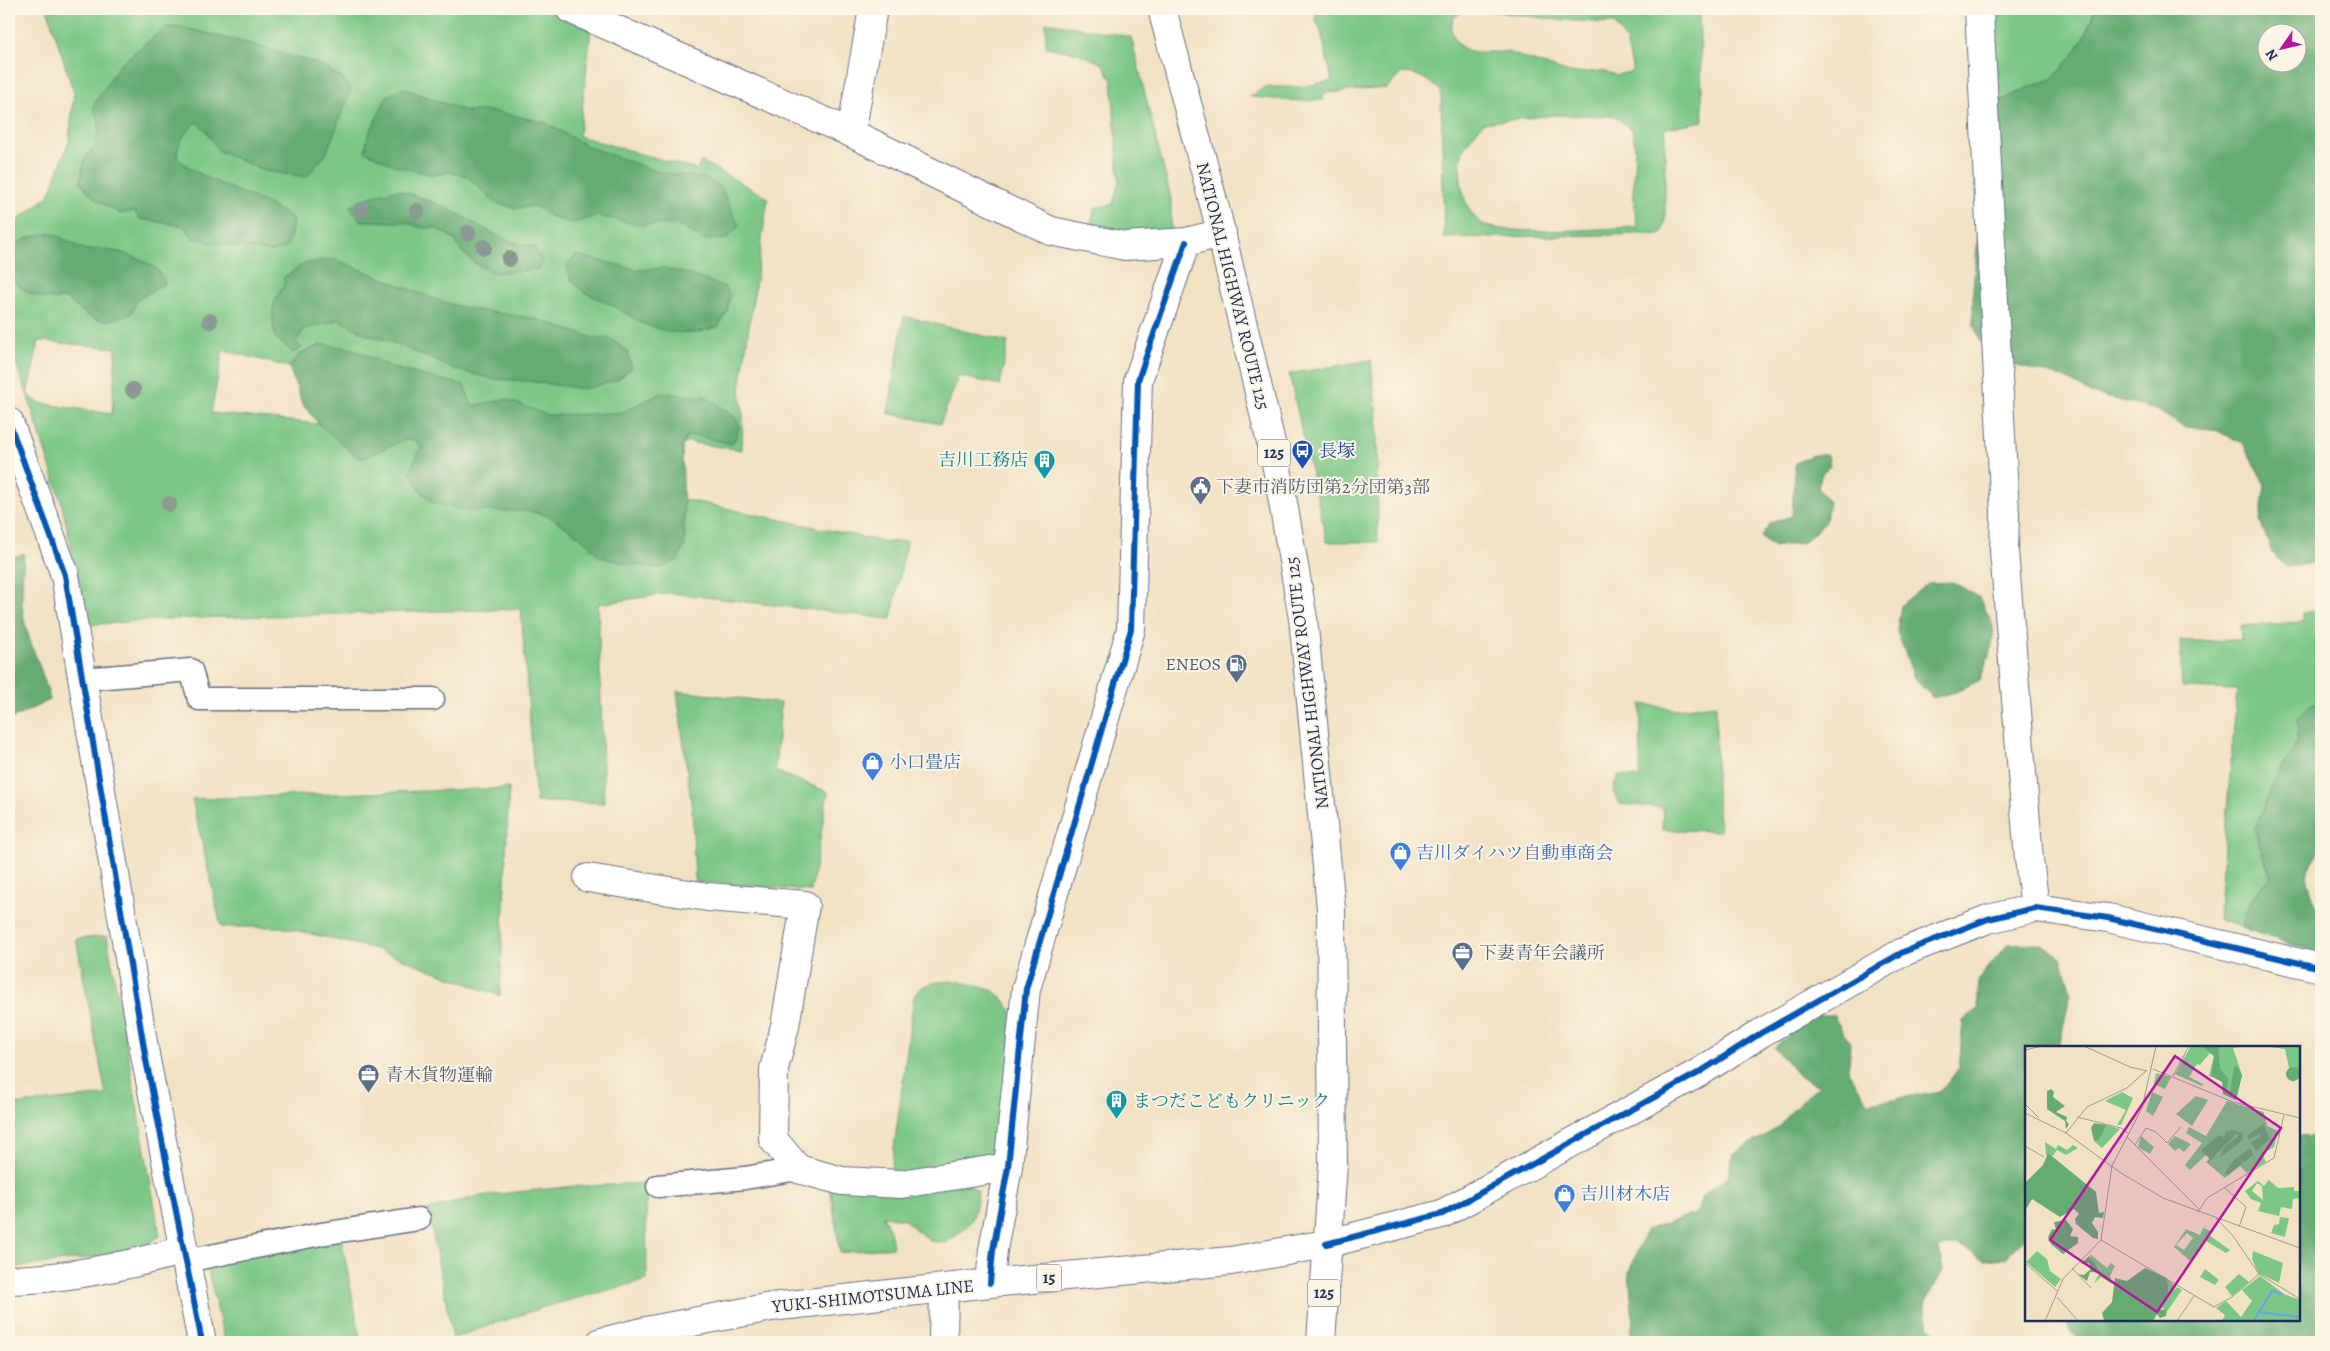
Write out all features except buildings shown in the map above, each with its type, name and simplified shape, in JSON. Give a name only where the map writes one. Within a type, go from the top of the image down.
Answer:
[{"type":"main road","points":[[570,9],[851,133],[1051,231],[1125,246],[1186,242],[1222,233]]},
{"type":"main road","points":[[851,133],[874,9]]},
{"type":"main road","name":"NATIONAL HIGHWAY ROUTE 125","points":[[1162,9],[1222,233],[1277,468],[1303,618],[1330,908],[1333,1164],[1326,1244],[1321,1342]]},
{"type":"main road","points":[[1168,36],[1174,9]]},
{"type":"main road","points":[[1979,9],[2005,514],[2004,551],[2029,860],[2036,908],[2108,918],[2321,968]]},
{"type":"main road","points":[[990,1283],[993,1250],[1008,1167],[1026,989],[1130,630],[1138,380],[1186,242]]},
{"type":"main road","points":[[9,422],[65,575],[146,1060],[202,1342]]},
{"type":"main road","points":[[588,878],[708,897],[805,905],[785,1026],[774,1069],[774,1139],[798,1170],[842,1181],[901,1184],[1008,1167]]},
{"type":"main road","name":"YUKI-SHIMOTSUMA LINE","points":[[601,1342],[646,1331],[770,1307],[990,1283],[1231,1261],[1326,1244],[1442,1214],[1700,1072],[1761,1033],[1903,952],[1988,919],[2036,908]]},
{"type":"main road","points":[[9,1280],[31,1280],[185,1256]]},
{"type":"main road","points":[[943,1342],[944,1288]]},
{"type":"lane","points":[[82,679],[192,670],[200,699],[433,699]]},
{"type":"lane","points":[[658,1186],[721,1181],[798,1170]]},
{"type":"lane","points":[[185,1256],[418,1219]]},
{"type":"green space","points":[[47,9],[330,9],[349,18],[353,9],[546,9],[591,30],[579,136],[697,170],[701,161],[768,198],[740,389],[743,416],[742,450],[688,442],[682,446],[683,499],[885,542],[907,541],[891,619],[671,593],[598,604],[604,803],[536,802],[521,609],[163,619],[89,625],[61,501],[9,344],[9,227],[49,196],[69,141],[74,93]],"holes":[[[39,341],[116,348],[112,414],[39,403],[27,394]],[[223,350],[289,367],[303,405],[319,424],[211,413]]]},
{"type":"green space","points":[[1332,9],[1466,9],[1453,18],[1451,31],[1457,43],[1469,52],[1507,52],[1569,73],[1603,71],[1617,75],[1633,71],[1626,41],[1614,23],[1559,20],[1473,9],[1669,9],[1670,12],[1699,11],[1703,121],[1665,128],[1665,221],[1662,234],[1444,238],[1441,91],[1432,84],[1419,76],[1402,73],[1387,88],[1324,93],[1323,100],[1300,101],[1250,97],[1265,87],[1301,87],[1332,81],[1320,28],[1315,20],[1316,14]],"holes":[[[1554,115],[1615,116],[1633,131],[1635,150],[1633,198],[1637,227],[1556,231],[1509,230],[1481,223],[1471,212],[1466,203],[1462,187],[1461,158],[1466,145],[1483,123]]]},
{"type":"green space","points":[[1994,9],[2095,9],[2084,38],[2071,58],[2052,79],[2027,88],[1992,105]]},
{"type":"green space","points":[[2095,9],[2321,9],[2321,562],[2287,567],[2272,553],[2260,521],[2265,485],[2243,443],[2213,429],[2183,427],[2157,410],[2090,393],[2063,377],[2017,366],[1981,343],[1973,323],[1973,288],[1979,224],[1971,126],[1975,116],[1997,103],[2027,88],[2052,79],[2071,58],[2084,38]]},
{"type":"green space","points":[[1046,22],[1131,37],[1171,199],[1171,233],[1147,238],[1091,223],[1095,208],[1113,204],[1119,181],[1112,81],[1103,64],[1078,53],[1046,47]]},
{"type":"green space","points":[[166,27],[185,28],[251,44],[319,64],[343,79],[351,90],[326,154],[307,177],[265,171],[219,151],[206,131],[197,122],[188,130],[180,142],[177,158],[190,168],[219,183],[264,202],[292,218],[292,230],[287,247],[272,252],[193,238],[184,226],[140,219],[134,211],[121,214],[95,199],[80,182],[84,161],[97,142],[99,123],[93,106],[120,64]]},
{"type":"green space","points":[[403,88],[465,111],[492,111],[544,122],[587,146],[658,172],[708,179],[721,188],[739,226],[726,239],[704,240],[676,224],[640,225],[598,216],[572,223],[552,217],[535,206],[516,208],[495,203],[467,176],[449,172],[433,175],[396,166],[365,151],[368,136],[387,96]]},
{"type":"green space","points":[[400,190],[449,209],[506,239],[534,247],[542,261],[540,269],[496,273],[477,265],[462,252],[454,239],[436,228],[423,228],[403,222],[361,221],[349,207],[373,196]]},
{"type":"green space","points":[[52,233],[86,250],[98,249],[120,252],[142,260],[157,269],[165,283],[137,300],[132,313],[111,320],[90,317],[66,298],[49,299],[35,296],[9,278],[11,257],[14,249],[24,240]]},
{"type":"green space","points":[[576,255],[638,270],[663,268],[688,274],[725,287],[730,295],[727,312],[718,327],[695,333],[669,332],[643,324],[614,306],[584,292],[571,280],[566,265]]},
{"type":"green space","points":[[334,259],[442,302],[471,309],[532,318],[594,338],[609,338],[627,351],[632,368],[617,380],[584,389],[528,381],[493,379],[454,369],[392,342],[368,335],[339,320],[304,329],[296,342],[302,348],[293,353],[275,337],[273,322],[274,304],[284,285],[284,277],[306,263]]},
{"type":"green space","points":[[904,316],[1008,342],[1000,385],[959,376],[940,424],[888,413]]},
{"type":"green space","points":[[322,344],[353,349],[396,369],[464,385],[472,406],[506,399],[547,415],[594,414],[623,412],[661,393],[707,397],[735,417],[739,425],[737,436],[732,444],[698,436],[687,436],[682,446],[685,545],[677,561],[661,568],[628,564],[600,557],[579,536],[549,516],[529,511],[469,511],[433,503],[420,490],[410,471],[421,447],[415,440],[403,440],[364,458],[357,457],[320,425],[303,405],[289,367],[300,354]]},
{"type":"green space","points":[[1371,360],[1377,418],[1378,542],[1327,542],[1289,374]]},
{"type":"green space","points":[[1813,455],[1828,455],[1830,466],[1822,473],[1818,488],[1829,502],[1826,522],[1804,542],[1774,547],[1761,537],[1770,523],[1792,516],[1795,463]]},
{"type":"green space","points":[[24,553],[22,594],[24,619],[50,700],[9,720],[9,559]]},
{"type":"green space","points":[[2321,562],[2321,704],[2310,705],[2297,720],[2298,734],[2292,755],[2278,774],[2262,855],[2271,877],[2253,896],[2242,925],[2257,933],[2218,919],[2237,690],[2182,688],[2180,641],[2241,640],[2240,626],[2303,622],[2303,613],[2317,610],[2315,563]]},
{"type":"green space","points":[[1953,582],[1979,597],[1993,626],[1993,640],[1980,680],[1956,692],[1933,698],[1914,678],[1897,631],[1901,605],[1928,583]]},
{"type":"green space","points":[[677,691],[781,703],[775,771],[828,792],[811,891],[695,881],[692,809]]},
{"type":"green space","points":[[1641,704],[1675,709],[1716,705],[1716,789],[1720,831],[1662,830],[1663,808],[1619,804],[1613,791],[1618,775],[1640,778]]},
{"type":"green space","points":[[2321,704],[2321,845],[2308,871],[2307,881],[2321,918],[2321,954],[2257,933],[2242,925],[2246,911],[2256,893],[2271,877],[2254,829],[2277,776],[2293,751],[2297,739],[2297,720],[2310,705]]},
{"type":"green space","points":[[509,788],[500,996],[376,949],[281,927],[221,927],[192,799]]},
{"type":"green space","points":[[107,936],[160,1236],[136,1252],[9,1268],[9,1105],[106,1095],[76,939]]},
{"type":"green space","points":[[2040,943],[2061,957],[2071,992],[2059,1046],[2025,1046],[2025,1236],[2006,1258],[1984,1260],[1958,1244],[1939,1248],[1943,1270],[1925,1304],[1929,1327],[1955,1342],[1629,1342],[1633,1322],[1629,1272],[1646,1230],[1697,1213],[1702,1196],[1728,1176],[1733,1154],[1779,1127],[1796,1106],[1819,1086],[1801,1077],[1774,1048],[1810,1015],[1833,1015],[1850,1043],[1849,1073],[1868,1103],[1941,1091],[1959,1068],[1963,1021],[1977,1009],[1979,979],[2008,944]]},
{"type":"green space","points":[[958,981],[985,987],[997,993],[1008,1006],[1013,1016],[1002,1150],[993,1158],[901,1175],[891,1171],[914,996],[928,984]]},
{"type":"green space","points":[[2321,1135],[2321,1342],[2081,1342],[2071,1330],[2067,1321],[2300,1321],[2300,1136]]},
{"type":"green space","points":[[646,1183],[647,1280],[544,1307],[453,1338],[428,1210],[478,1196],[566,1187]]},
{"type":"green space","points":[[970,1185],[978,1191],[973,1216],[961,1232],[946,1243],[930,1241],[903,1219],[883,1216],[890,1231],[893,1247],[840,1253],[830,1186]]},
{"type":"green space","points":[[341,1238],[361,1342],[225,1342],[206,1262]]},
{"type":"cycle path","points":[[990,1283],[993,1250],[1008,1167],[1026,989],[1131,629],[1138,380],[1186,242]]},
{"type":"cycle path","points":[[9,422],[65,575],[146,1060],[202,1342]]},
{"type":"cycle path","points":[[1326,1244],[1442,1214],[1700,1072],[1761,1033],[1903,952],[1988,919],[2035,908],[2108,918],[2321,968]]},
{"type":"place","name":"長塚","points":[[1303,470]]},
{"type":"place","name":"吉川工務店","points":[[1044,479]]},
{"type":"place","name":"下妻市消防団第2分団第3部","points":[[1200,506]]},
{"type":"place","name":"ENEOS","points":[[1237,683]]},
{"type":"place","name":"小口畳店","points":[[873,781]]},
{"type":"place","name":"吉川ダイハツ自動車商会","points":[[1400,872]]},
{"type":"place","name":"下妻青年会議所","points":[[1463,972]]},
{"type":"place","name":"青木貨物運輸","points":[[369,1094]]},
{"type":"place","name":"まつだこどもクリニック","points":[[1117,1120]]},
{"type":"place","name":"吉川材木店","points":[[1564,1213]]}]
